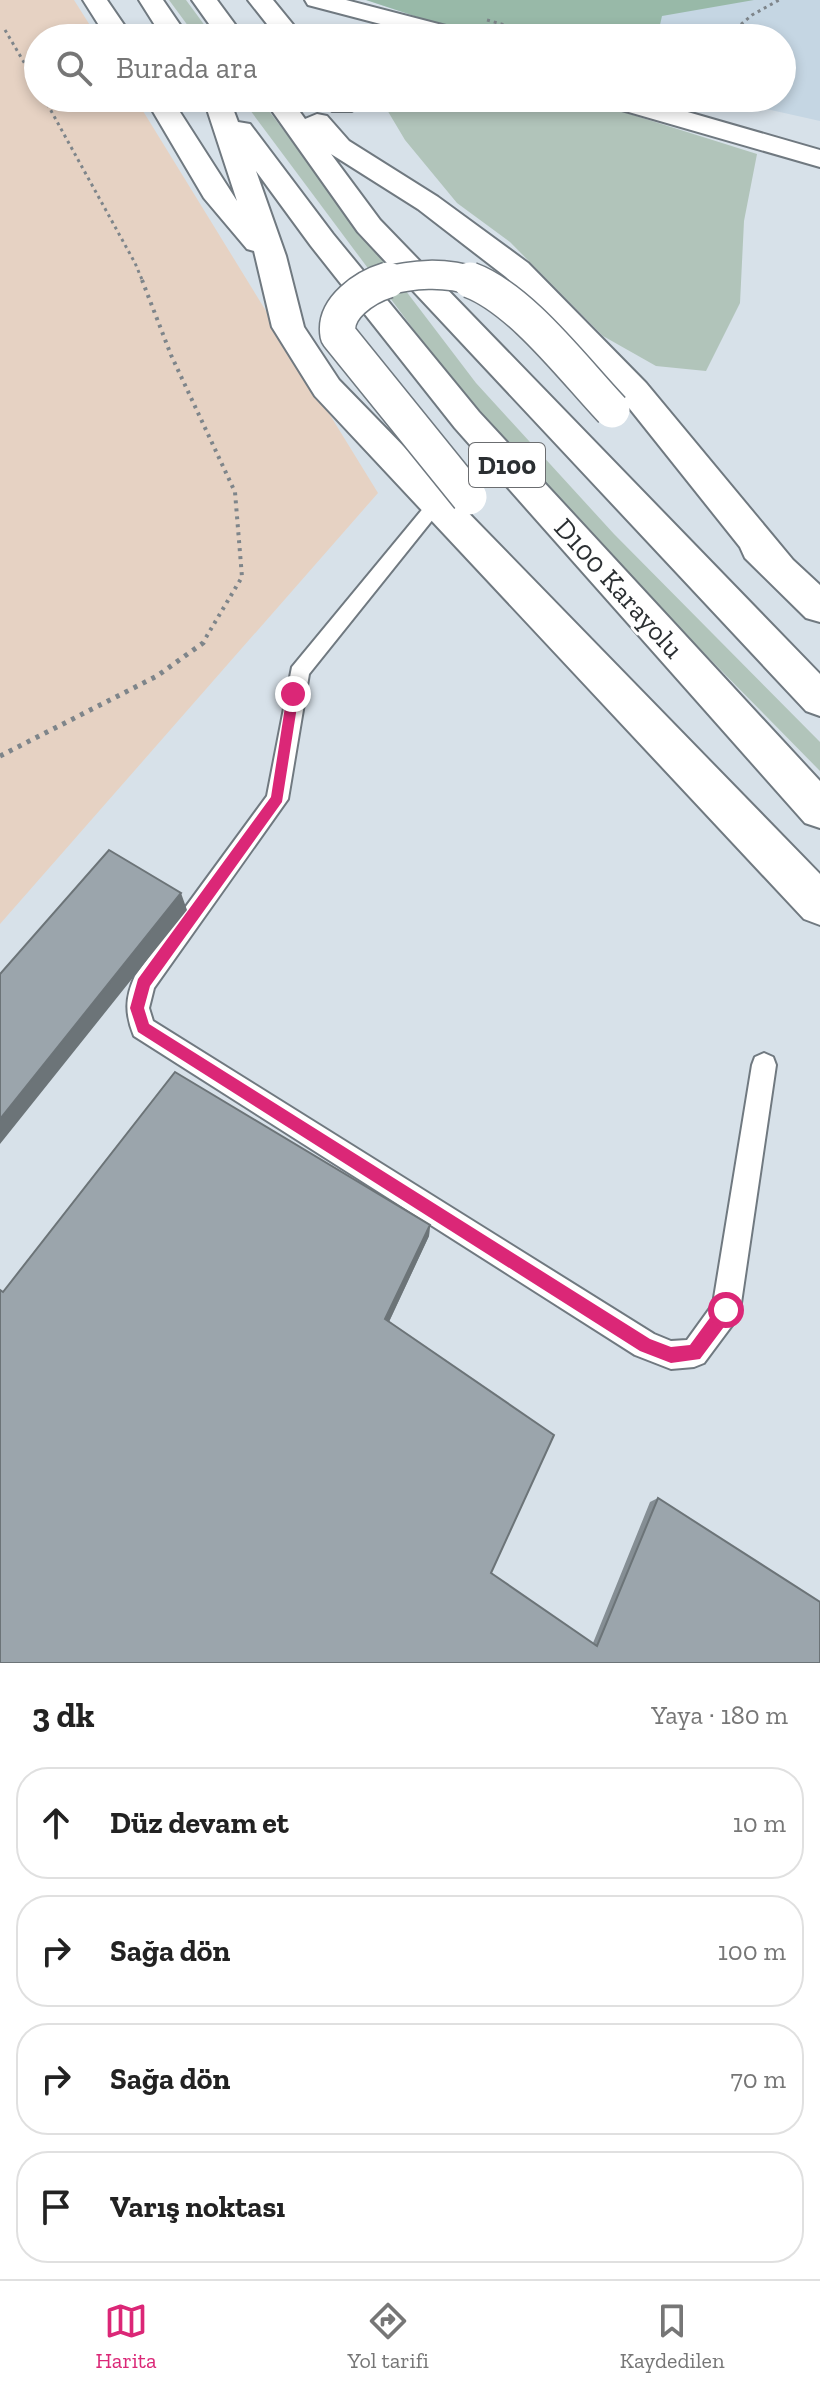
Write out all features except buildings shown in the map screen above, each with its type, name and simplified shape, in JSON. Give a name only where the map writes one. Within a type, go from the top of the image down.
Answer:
[{"type":"main road","points":[[95,0],[111,24]]},
{"type":"main road","points":[[151,0],[167,24]]},
{"type":"main road","points":[[204,0],[222,24]]},
{"type":"main road","points":[[260,0],[279,24]]},
{"type":"main road","points":[[317,0],[406,24]]},
{"type":"main road","points":[[347,24],[393,21]]},
{"type":"main road","points":[[167,112],[219,198],[271,256]]},
{"type":"main road","points":[[221,112],[271,256],[288,327],[327,388],[453,500]]},
{"type":"main road","name":"D100 Karayolu","points":[[227,112],[322,240],[467,420],[820,810]]},
{"type":"main road","name":"D100","points":[[286,112],[369,226],[820,700]]},
{"type":"main road","points":[[310,112],[339,147],[428,203],[517,270],[634,391],[780,570]]},
{"type":"main road","points":[[349,112],[428,203]]},
{"type":"main road","points":[[658,112],[820,159]]},
{"type":"main road","points":[[725,112],[820,140]]},
{"type":"main road","points":[[820,608],[612,410],[511,303],[486,286],[464,278],[438,274],[404,276],[371,285],[341,312],[336,325],[338,335],[453,500],[675,756],[820,905]]},
{"type":"lane","points":[[453,500],[299,672],[277,799],[143,984],[137,1008],[143,1028],[645,1345],[671,1355],[694,1353],[726,1310],[764,1065]]},
{"type":"path","points":[[741,24],[779,0]]},
{"type":"path","points":[[5,30],[24,62]]},
{"type":"path","points":[[0,756],[157,676],[203,643],[242,577],[235,492],[171,355],[135,263],[52,112]]},
{"type":"shaded area","points":[[0,0],[74,0],[89,24],[24,24],[24,112],[144,112],[378,493],[0,924]]},
{"type":"shaded area","points":[[366,0],[820,0],[820,121],[780,112],[796,112],[796,24],[439,24]]},
{"type":"green space","points":[[169,0],[186,0],[204,24],[187,24]]},
{"type":"green space","points":[[366,0],[754,0],[662,16],[660,24],[439,24]]},
{"type":"green space","points":[[251,112],[270,112],[476,383],[614,534],[820,742],[820,771],[528,474],[449,377]]},
{"type":"green space","points":[[388,112],[624,112],[757,154],[744,221],[740,303],[706,371],[656,366],[603,336],[510,242],[457,203],[405,140]]},
{"type":"route","points":[[293,694],[277,799],[143,984],[137,1008],[143,1028],[645,1345],[671,1355],[694,1353],[726,1310]]}]
